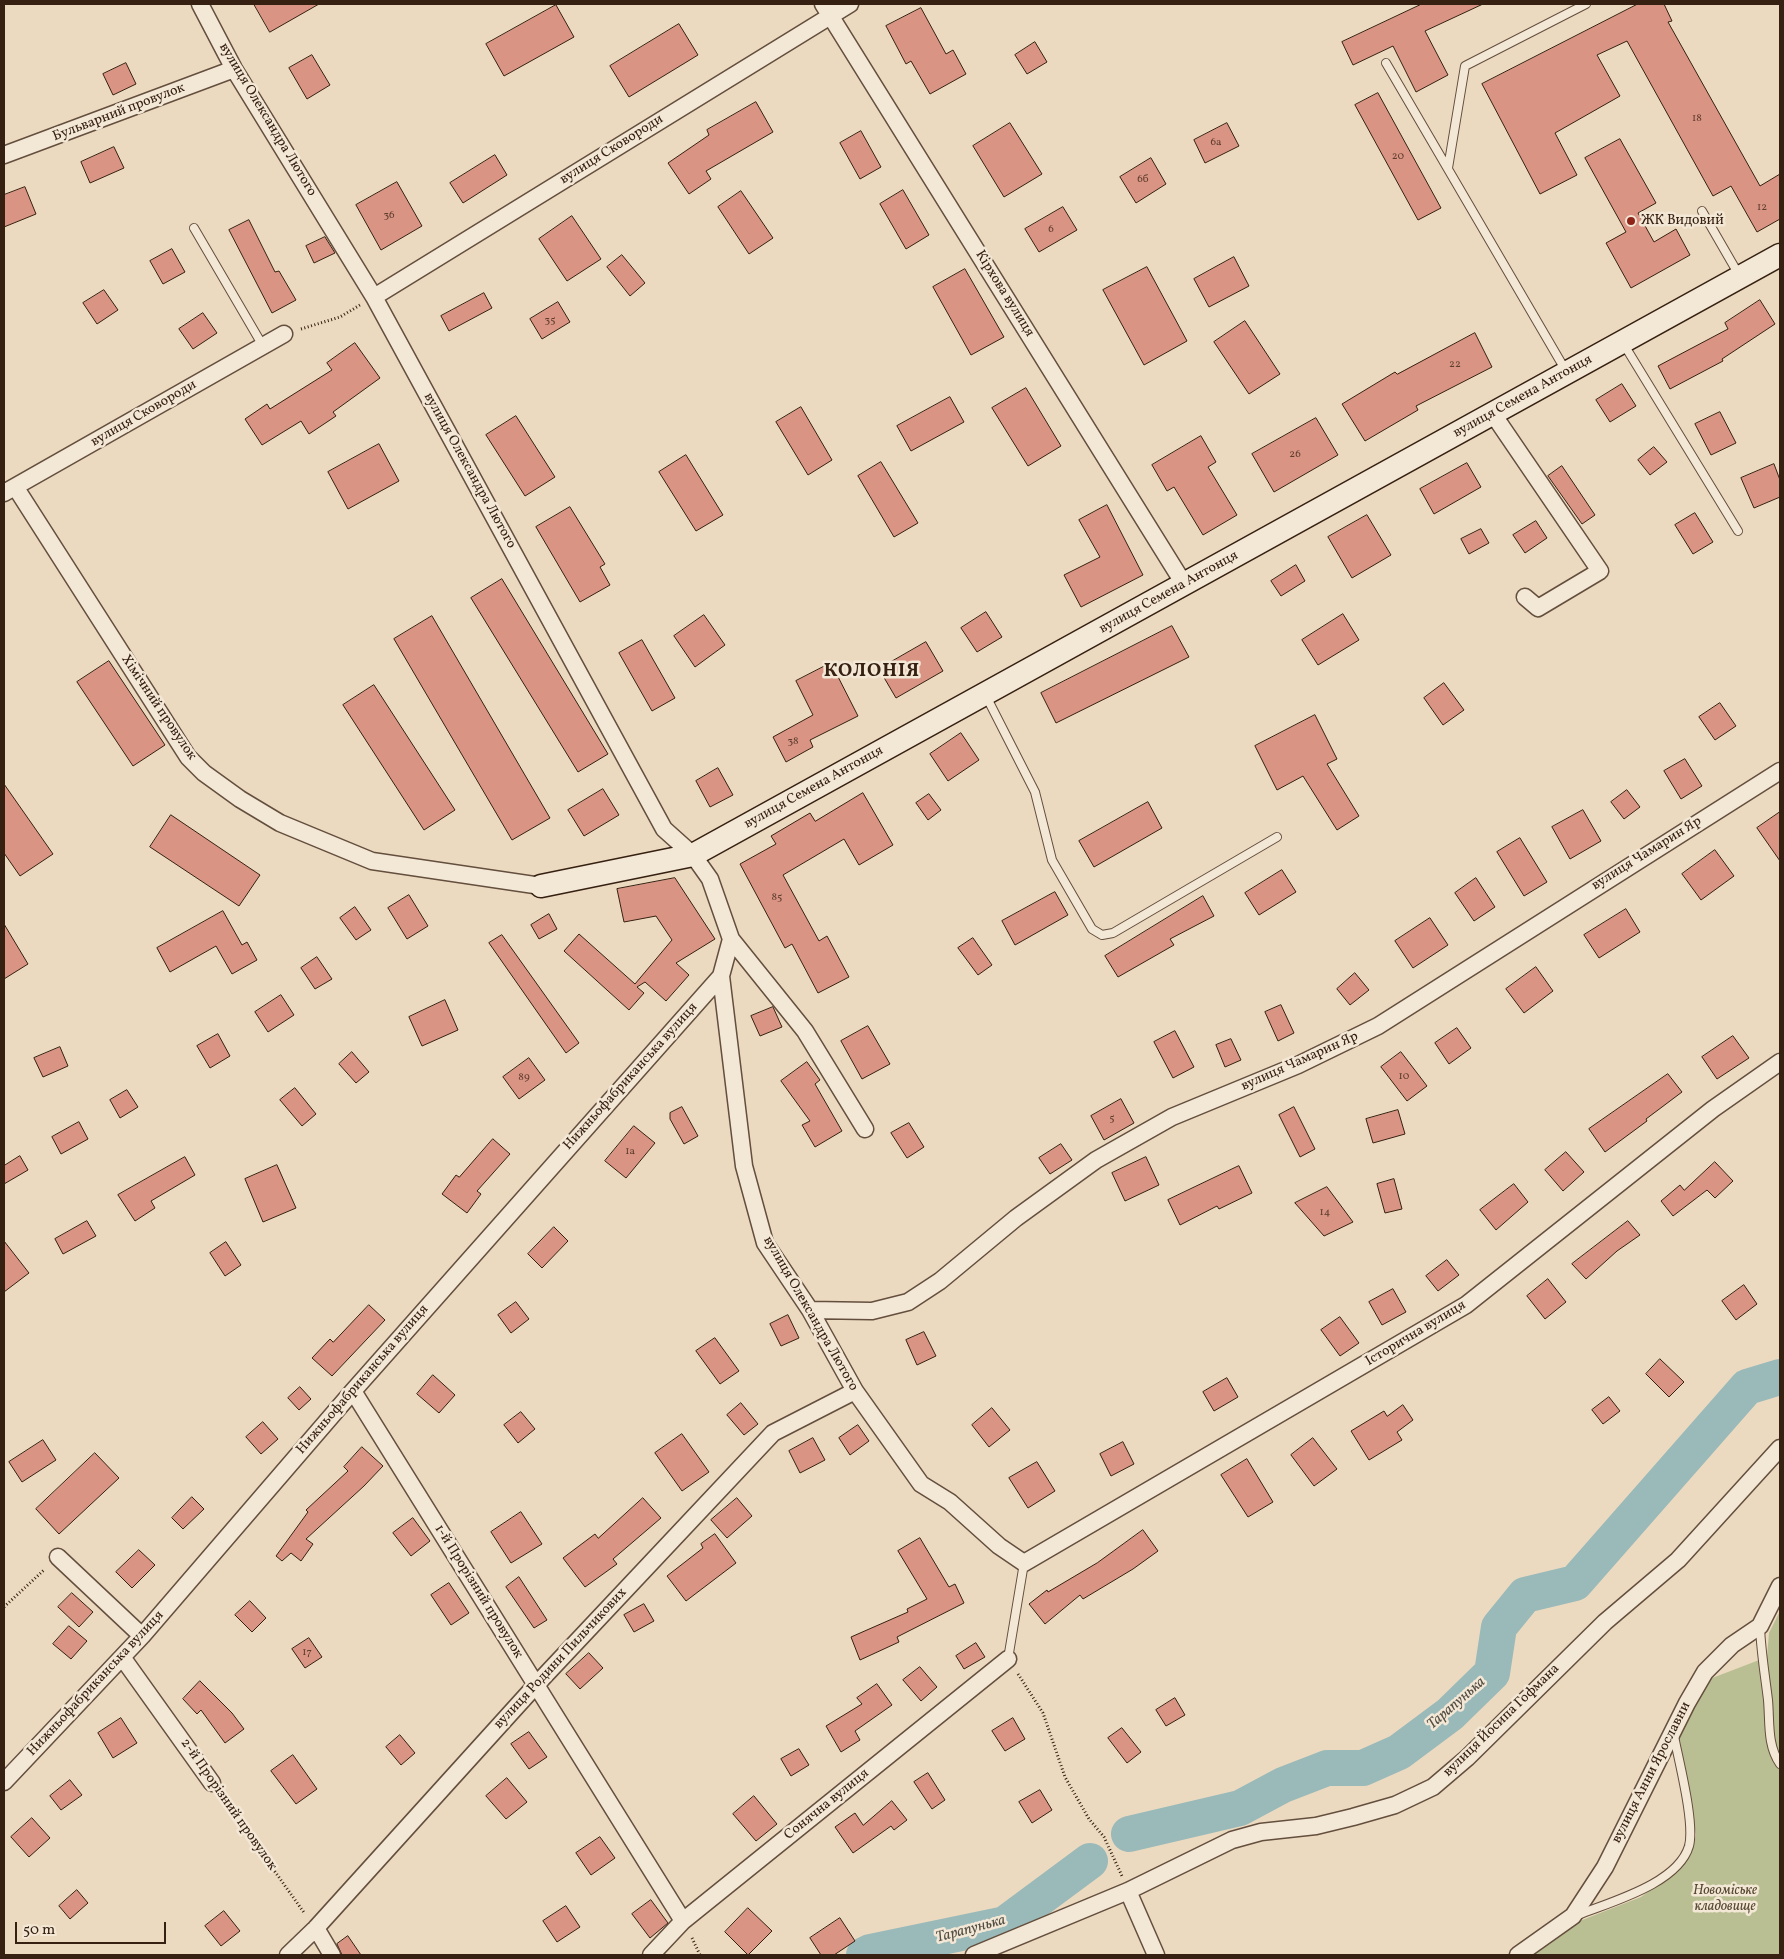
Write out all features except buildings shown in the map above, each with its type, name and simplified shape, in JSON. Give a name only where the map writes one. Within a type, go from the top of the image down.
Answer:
[{"type":"street","name":"вулиця Олександра Лютого","points":[[200,4],[234,70],[374,297],[664,829],[693,855],[710,879],[731,939],[806,1030],[865,1129]]},
{"type":"street","name":"вулиця Сковороди","points":[[374,297],[827,10],[850,4]]},
{"type":"street","name":"Кірхова вулиця","points":[[827,10],[1184,584]]},
{"type":"street","name":"Бульварний провулок","points":[[4,155],[234,70]]},
{"type":"street","name":"вулиця Семена Антонця","points":[[541,886],[693,855],[1740,277],[1778,261]]},
{"type":"street","name":"вулиця Сковороди","points":[[10,491],[284,334]]},
{"type":"street","points":[[1493,414],[1600,571],[1538,608],[1525,597]]},
{"type":"street","name":"Хімічний провулок","points":[[10,491],[188,757],[204,773],[240,799],[280,823],[372,861],[541,886]]},
{"type":"street","name":"вулиця Чамарин Яр","points":[[810,1310],[872,1311],[908,1302],[940,1282],[1016,1218],[1096,1160],[1172,1117],[1298,1065],[1378,1026],[1780,771]]},
{"type":"street","name":"вулиця Олександра Лютого","points":[[731,939],[721,976],[744,1166],[765,1243],[810,1310],[855,1391],[921,1484],[950,1502],[999,1546],[1024,1563]]},
{"type":"street","name":"Нижньофабриканська вулиця","points":[[4,1782],[142,1636],[353,1390],[721,976]]},
{"type":"street","name":"Історична вулиця","points":[[1024,1563],[1466,1305],[1713,1109],[1780,1062]]},
{"type":"street","name":"1-й Прорізний провулок","points":[[353,1390],[683,1921]]},
{"type":"street","name":"вулиця Родини Пильчикових","points":[[288,1955],[316,1928],[536,1685],[773,1433],[855,1391]]},
{"type":"street","name":"вулиця Йосипа Гофмана","points":[[1128,1891],[1232,1840],[1262,1832],[1316,1826],[1353,1817],[1395,1805],[1433,1787],[1467,1758],[1605,1622],[1678,1560],[1780,1448]]},
{"type":"street","points":[[58,1557],[142,1636]]},
{"type":"street","name":"вулиця Анни Ярославни","points":[[1518,1955],[1573,1916],[1605,1867],[1687,1703],[1705,1672],[1732,1645],[1760,1626],[1780,1586]]},
{"type":"street","name":"2-й Прорізний провулок","points":[[122,1657],[212,1783]]},
{"type":"street","name":"Сонячна вулиця","points":[[651,1955],[683,1921],[1008,1659]]},
{"type":"street","points":[[974,1955],[1128,1891],[1156,1955]]},
{"type":"street","points":[[316,1928],[332,1955]]},
{"type":"lane","points":[[1448,168],[1465,66],[1586,4]]},
{"type":"lane","points":[[1386,63],[1567,372]]},
{"type":"lane","points":[[1702,210],[1740,277]]},
{"type":"lane","points":[[194,228],[263,346]]},
{"type":"lane","points":[[1623,342],[1738,531]]},
{"type":"lane","points":[[985,694],[1035,792],[1052,860],[1092,929],[1102,935],[1113,933],[1277,837]]},
{"type":"lane","points":[[1008,1659],[1024,1563]]},
{"type":"lane","points":[[1760,1626],[1761,1658],[1768,1699],[1770,1740],[1774,1755],[1780,1764]]},
{"type":"lane","points":[[1573,1916],[1644,1888],[1669,1873],[1686,1854],[1690,1839],[1688,1818],[1673,1733]]},
{"type":"path","points":[[284,334],[340,317]]},
{"type":"path","points":[[4,1607],[58,1557]]},
{"type":"path","points":[[1008,1659],[1042,1713],[1065,1777],[1089,1819],[1104,1837],[1128,1891]]},
{"type":"path","name":"2-й Прорізний провулок","points":[[212,1783],[316,1928]]},
{"type":"green space","name":"Новоміське кладовище","points":[[1780,1611],[1780,1955],[1529,1955],[1572,1924],[1641,1897],[1682,1866],[1692,1852],[1696,1835],[1679,1735],[1707,1680],[1767,1657],[1769,1633]]},
{"type":"waterway","name":"Тарапунька","points":[[1129,1834],[1240,1808],[1283,1785],[1327,1768],[1363,1768],[1399,1752],[1450,1714],[1492,1673],[1499,1627],[1525,1595],[1575,1583],[1747,1387],[1780,1377]]},
{"type":"waterway","name":"Тарапунька","points":[[864,1955],[870,1952],[1005,1924],[1090,1861]]},
{"type":"place","name":"ЖК Видовий","points":[[1631,221]]},
{"type":"district","name":"КОЛОНІЯ","points":[[872,673]]}]
